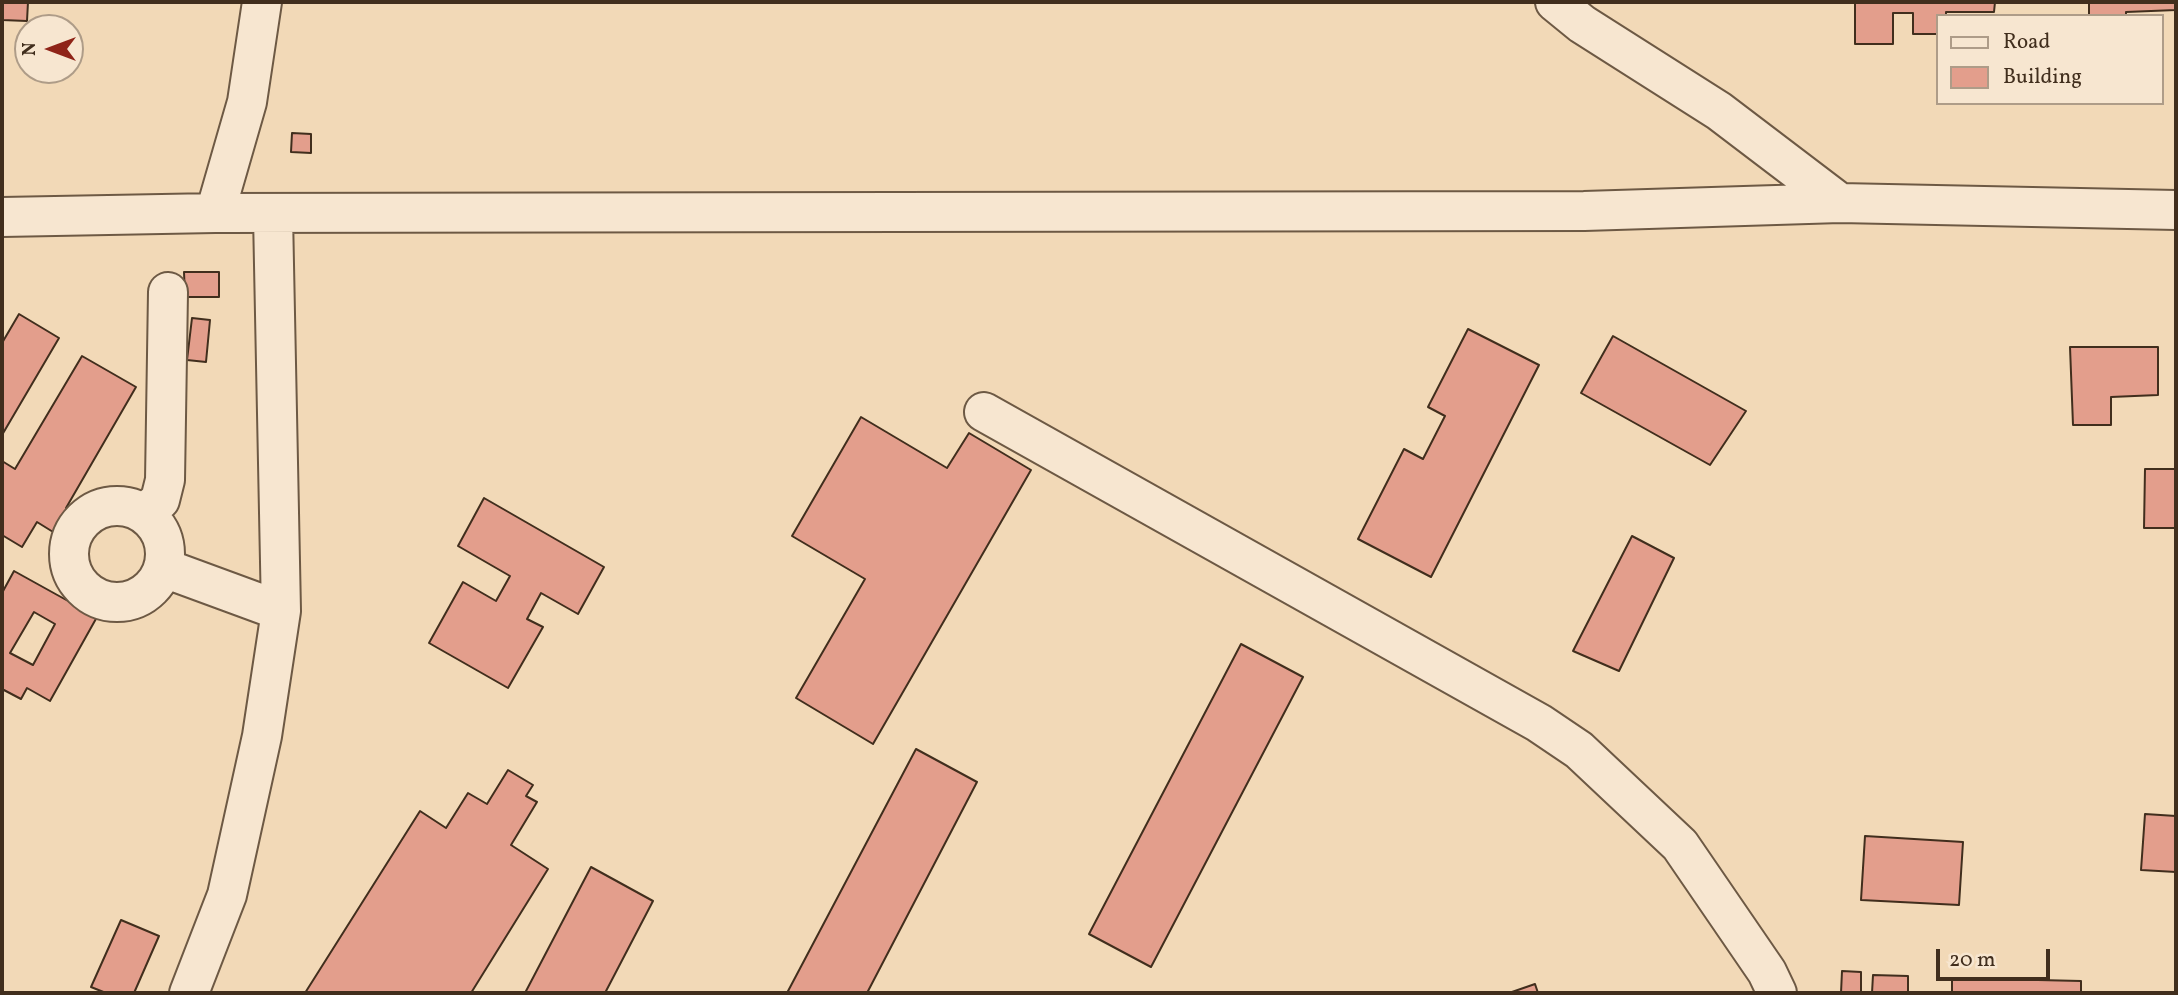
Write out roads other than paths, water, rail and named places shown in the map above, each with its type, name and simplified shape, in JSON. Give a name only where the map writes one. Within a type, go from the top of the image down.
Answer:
[{"type":"street","points":[[215,213],[247,102],[262,2]]},
{"type":"street","points":[[1555,2],[1582,24],[1719,111],[1840,203]]},
{"type":"street","points":[[2,217],[215,213],[1584,211],[1840,203],[2176,210]]},
{"type":"street","points":[[189,993],[227,895],[262,736],[281,611],[273,215]]},
{"type":"street","points":[[144,514],[160,500],[165,480],[168,292]]},
{"type":"street","points":[[984,412],[1539,723],[1579,750],[1681,845],[1768,972],[1777,993]]},
{"type":"street","points":[[116,506],[131,508],[144,514],[162,535],[166,552],[164,568],[156,582],[144,594],[129,600],[110,601],[92,595],[79,583],[71,567],[69,549],[74,531],[86,518],[102,509],[116,506]]},
{"type":"street","points":[[164,568],[281,611]]}]
